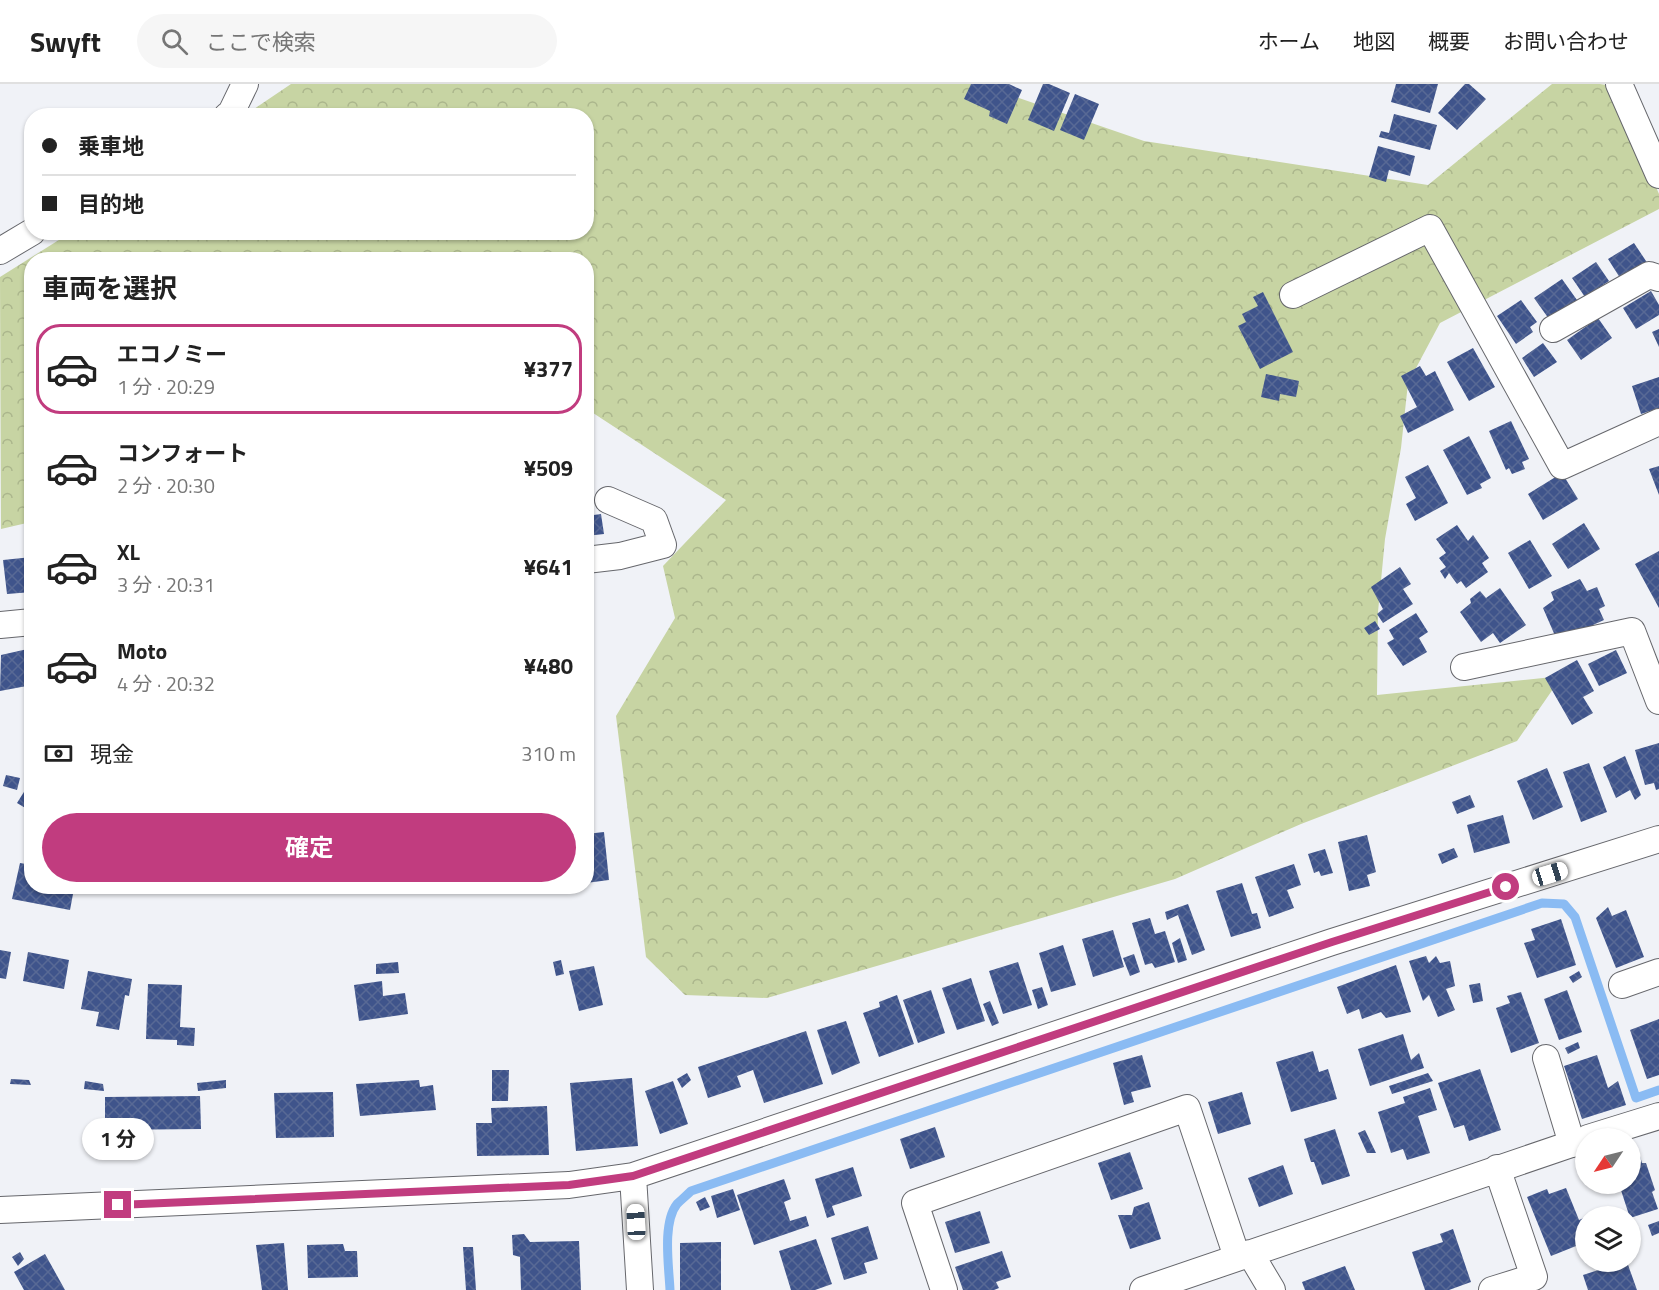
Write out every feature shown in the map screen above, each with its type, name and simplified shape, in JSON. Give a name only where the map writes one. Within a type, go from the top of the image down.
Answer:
[{"type":"street","points":[[233,108],[245,84]]},
{"type":"street","points":[[1618,84],[1659,175]]},
{"type":"street","points":[[1293,295],[1430,228],[1562,466],[1659,422]]},
{"type":"street","points":[[0,251],[24,237]]},
{"type":"street","points":[[1553,329],[1649,275],[1659,278]]},
{"type":"street","points":[[594,559],[620,556],[663,545],[654,520],[608,500]]},
{"type":"street","points":[[0,625],[24,623]]},
{"type":"street","points":[[1464,667],[1632,631],[1659,701]]},
{"type":"street","points":[[0,1210],[569,1185],[633,1176],[1332,942],[1659,839]]},
{"type":"street","points":[[1622,985],[1659,972]]},
{"type":"street","points":[[1546,1058],[1577,1128]]},
{"type":"street","points":[[944,1290],[915,1203],[1186,1108],[1244,1255],[1272,1290]]},
{"type":"street","points":[[1620,1128],[1659,1116]]},
{"type":"street","points":[[1143,1290],[1575,1142]]},
{"type":"street","points":[[1492,1290],[1534,1277],[1497,1168]]},
{"type":"street","points":[[633,1176],[640,1290]]},
{"type":"green space","points":[[291,84],[978,84],[1144,141],[1428,185],[1552,84],[1612,86],[1659,194],[1659,209],[1440,323],[1408,383],[1401,448],[1385,539],[1378,612],[1377,695],[1562,676],[1517,741],[1301,824],[1175,879],[767,998],[685,995],[646,957],[616,716],[675,618],[663,566],[726,500],[594,414],[594,252],[40,252],[59,240],[594,240],[594,108],[255,108]]},
{"type":"green space","points":[[24,262],[24,524],[1,529],[0,277]]},
{"type":"building","points":[[971,84],[1009,84],[1022,90],[1007,124],[989,116],[990,111],[964,99]]},
{"type":"building","points":[[1043,84],[1049,84],[1070,93],[1054,131],[1028,120]]},
{"type":"building","points":[[1396,84],[1438,84],[1430,113],[1391,102]]},
{"type":"building","points":[[1465,84],[1469,84],[1486,99],[1457,130],[1438,113]]},
{"type":"building","points":[[1075,94],[1099,104],[1084,140],[1060,130]]},
{"type":"building","points":[[1394,114],[1437,125],[1430,150],[1379,137],[1381,131],[1389,133]]},
{"type":"building","points":[[1378,146],[1415,156],[1410,176],[1389,170],[1386,182],[1369,177]]},
{"type":"building","points":[[1634,243],[1648,264],[1622,281],[1608,259]]},
{"type":"building","points":[[1596,262],[1609,281],[1585,297],[1572,278]]},
{"type":"building","points":[[1562,279],[1577,300],[1549,319],[1534,298]]},
{"type":"building","points":[[1651,291],[1659,305],[1659,315],[1636,329],[1623,308]]},
{"type":"building","points":[[1263,292],[1293,352],[1260,369],[1238,326],[1246,322],[1242,314],[1258,306],[1253,297]]},
{"type":"building","points":[[1521,300],[1537,322],[1530,327],[1533,332],[1516,344],[1497,316]]},
{"type":"building","points":[[1598,318],[1612,338],[1581,360],[1567,340]]},
{"type":"building","points":[[1659,329],[1659,347],[1652,332]]},
{"type":"building","points":[[1543,343],[1557,362],[1534,377],[1522,358]]},
{"type":"building","points":[[1473,348],[1495,387],[1469,401],[1447,362]]},
{"type":"building","points":[[1420,366],[1426,376],[1435,371],[1454,410],[1408,433],[1400,416],[1417,407],[1401,376]]},
{"type":"building","points":[[1266,374],[1299,381],[1296,397],[1280,394],[1279,401],[1261,397]]},
{"type":"building","points":[[1659,377],[1659,408],[1641,414],[1632,386]]},
{"type":"building","points":[[1511,421],[1529,459],[1522,462],[1525,469],[1512,474],[1509,468],[1506,470],[1489,431]]},
{"type":"building","points":[[1469,436],[1491,478],[1480,484],[1482,488],[1467,495],[1443,450]]},
{"type":"building","points":[[1428,465],[1448,503],[1415,521],[1406,504],[1416,498],[1405,477]]},
{"type":"building","points":[[1659,466],[1659,495],[1649,469]]},
{"type":"building","points":[[1562,473],[1578,499],[1543,520],[1528,494]]},
{"type":"building","points":[[601,514],[604,534],[594,535],[594,515]]},
{"type":"building","points":[[1584,523],[1600,549],[1568,569],[1552,544]]},
{"type":"building","points":[[1457,525],[1468,541],[1473,535],[1489,558],[1482,563],[1488,572],[1466,588],[1461,581],[1457,584],[1449,573],[1445,579],[1440,571],[1446,567],[1439,558],[1446,553],[1436,539]]},
{"type":"building","points":[[1530,540],[1552,576],[1529,589],[1508,553]]},
{"type":"building","points":[[1659,551],[1659,608],[1635,564]]},
{"type":"building","points":[[24,558],[24,593],[7,594],[3,560]]},
{"type":"building","points":[[1400,567],[1411,584],[1403,589],[1413,604],[1383,623],[1377,614],[1383,609],[1371,587]]},
{"type":"building","points":[[1580,579],[1587,591],[1597,587],[1605,606],[1599,609],[1604,620],[1593,625],[1596,631],[1556,638],[1543,608],[1554,600],[1551,592]]},
{"type":"building","points":[[1500,588],[1526,625],[1500,643],[1493,633],[1481,642],[1460,612],[1480,591],[1486,598]]},
{"type":"building","points":[[1416,613],[1428,632],[1419,638],[1427,652],[1403,666],[1387,643],[1394,639],[1389,630]]},
{"type":"building","points":[[1375,621],[1380,629],[1369,635],[1364,628]]},
{"type":"building","points":[[24,650],[24,686],[0,691],[1,655]]},
{"type":"building","points":[[1616,650],[1627,673],[1599,686],[1588,664]]},
{"type":"building","points":[[1577,660],[1594,691],[1583,697],[1593,713],[1572,725],[1545,678]]},
{"type":"building","points":[[1659,743],[1659,789],[1656,790],[1654,783],[1645,785],[1635,750]]},
{"type":"building","points":[[1625,756],[1641,795],[1635,800],[1630,790],[1616,798],[1603,767]]},
{"type":"building","points":[[1589,763],[1607,812],[1581,822],[1563,772]]},
{"type":"building","points":[[1547,768],[1563,807],[1533,820],[1517,781]]},
{"type":"building","points":[[6,775],[20,778],[17,790],[3,786]]},
{"type":"building","points":[[24,792],[24,807],[17,803]]},
{"type":"building","points":[[1470,795],[1475,807],[1457,814],[1452,802]]},
{"type":"building","points":[[1503,815],[1510,843],[1474,853],[1467,825]]},
{"type":"building","points":[[604,832],[609,880],[594,882],[594,833]]},
{"type":"building","points":[[1367,835],[1376,872],[1367,875],[1370,886],[1349,891],[1338,842]]},
{"type":"building","points":[[1454,848],[1458,857],[1442,864],[1438,854]]},
{"type":"building","points":[[1325,849],[1333,873],[1321,876],[1319,871],[1314,873],[1308,854]]},
{"type":"building","points":[[20,863],[24,864],[24,894],[73,894],[70,910],[12,899]]},
{"type":"building","points":[[1294,864],[1301,885],[1287,890],[1294,908],[1269,917],[1255,877]]},
{"type":"building","points":[[1242,883],[1252,914],[1257,913],[1261,928],[1231,937],[1216,891]]},
{"type":"building","points":[[1188,904],[1205,950],[1192,955],[1178,915],[1167,920],[1165,912]]},
{"type":"building","points":[[1608,907],[1612,916],[1626,910],[1644,957],[1616,968],[1596,918]]},
{"type":"building","points":[[1150,918],[1155,934],[1165,931],[1175,962],[1155,968],[1152,963],[1145,965],[1132,923]]},
{"type":"building","points":[[1561,919],[1576,965],[1537,978],[1524,943],[1535,940],[1531,929]]},
{"type":"building","points":[[1113,930],[1124,967],[1093,977],[1082,939]]},
{"type":"building","points":[[1180,938],[1187,960],[1178,963],[1172,943]]},
{"type":"building","points":[[1063,945],[1076,985],[1051,992],[1039,953]]},
{"type":"building","points":[[0,950],[11,952],[6,979],[0,978]]},
{"type":"building","points":[[28,952],[69,960],[64,989],[23,981]]},
{"type":"building","points":[[1134,954],[1140,972],[1130,976],[1123,958]]},
{"type":"building","points":[[1426,956],[1429,963],[1436,956],[1440,963],[1450,961],[1455,986],[1446,989],[1455,1010],[1438,1017],[1429,995],[1423,1001],[1409,961]]},
{"type":"building","points":[[561,960],[564,974],[556,976],[553,962]]},
{"type":"building","points":[[398,962],[399,973],[376,974],[376,964]]},
{"type":"building","points":[[1018,962],[1032,1005],[1003,1014],[989,971]]},
{"type":"building","points":[[1396,965],[1411,1012],[1386,1018],[1381,1012],[1362,1019],[1359,1009],[1347,1014],[1337,987]]},
{"type":"building","points":[[594,966],[603,1005],[579,1011],[569,971]]},
{"type":"building","points":[[88,971],[132,979],[129,996],[125,995],[119,1030],[96,1026],[99,1012],[81,1009]]},
{"type":"building","points":[[1579,971],[1582,977],[1573,983],[1569,977]]},
{"type":"building","points":[[971,978],[985,1021],[957,1030],[942,988]]},
{"type":"building","points":[[382,981],[383,996],[405,993],[408,1014],[359,1021],[354,985]]},
{"type":"building","points":[[1480,983],[1483,1001],[1473,1003],[1469,985]]},
{"type":"building","points":[[148,984],[182,985],[180,1027],[195,1028],[194,1046],[177,1045],[177,1040],[146,1039]]},
{"type":"building","points":[[1042,987],[1048,1005],[1038,1009],[1032,990]]},
{"type":"building","points":[[931,990],[945,1033],[918,1043],[903,1000]]},
{"type":"building","points":[[1567,990],[1582,1032],[1559,1040],[1544,999]]},
{"type":"building","points":[[1521,992],[1539,1043],[1511,1053],[1496,1008],[1510,1003],[1507,996]]},
{"type":"building","points":[[897,995],[914,1044],[879,1057],[863,1013],[880,1007],[879,1002]]},
{"type":"building","points":[[990,1001],[999,1023],[992,1026],[983,1004]]},
{"type":"building","points":[[1659,1019],[1659,1075],[1647,1079],[1630,1030]]},
{"type":"building","points":[[846,1021],[860,1063],[832,1075],[817,1030]]},
{"type":"building","points":[[806,1031],[823,1084],[764,1103],[753,1070],[737,1076],[741,1087],[708,1098],[698,1067]]},
{"type":"building","points":[[1403,1034],[1411,1060],[1419,1053],[1424,1068],[1370,1086],[1358,1049]]},
{"type":"building","points":[[1578,1042],[1580,1048],[1568,1054],[1565,1048]]},
{"type":"building","points":[[1313,1051],[1319,1072],[1328,1069],[1337,1099],[1291,1112],[1276,1062]]},
{"type":"building","points":[[1142,1055],[1151,1087],[1131,1092],[1134,1102],[1124,1105],[1113,1063]]},
{"type":"building","points":[[1597,1055],[1608,1088],[1618,1081],[1626,1105],[1582,1119],[1564,1066]]},
{"type":"building","points":[[1480,1069],[1501,1130],[1469,1141],[1464,1125],[1454,1128],[1438,1083]]},
{"type":"building","points":[[492,1070],[509,1070],[508,1101],[492,1101]]},
{"type":"building","points":[[687,1073],[691,1080],[682,1088],[677,1079]]},
{"type":"building","points":[[1428,1073],[1433,1081],[1392,1094],[1389,1086]]},
{"type":"building","points":[[632,1078],[638,1146],[576,1151],[570,1083]]},
{"type":"building","points":[[11,1079],[29,1080],[31,1085],[10,1084]]},
{"type":"building","points":[[226,1080],[226,1088],[198,1091],[197,1083]]},
{"type":"building","points":[[419,1080],[420,1087],[433,1085],[436,1110],[360,1116],[356,1084]]},
{"type":"building","points":[[85,1081],[103,1084],[104,1091],[84,1089]]},
{"type":"building","points":[[673,1081],[688,1124],[660,1134],[645,1091]]},
{"type":"building","points":[[1430,1088],[1437,1110],[1418,1116],[1430,1153],[1407,1160],[1403,1149],[1391,1153],[1378,1112],[1405,1103],[1403,1097]]},
{"type":"building","points":[[333,1092],[334,1137],[276,1138],[274,1093]]},
{"type":"building","points":[[1242,1092],[1251,1124],[1218,1134],[1208,1102]]},
{"type":"building","points":[[200,1096],[201,1129],[105,1130],[105,1097]]},
{"type":"building","points":[[547,1106],[549,1155],[477,1156],[476,1123],[492,1123],[491,1108]]},
{"type":"building","points":[[935,1127],[945,1157],[910,1169],[900,1139]]},
{"type":"building","points":[[1335,1129],[1350,1176],[1322,1185],[1314,1162],[1311,1162],[1304,1139]]},
{"type":"building","points":[[1365,1130],[1376,1153],[1367,1153],[1358,1133]]},
{"type":"building","points":[[1130,1152],[1143,1189],[1111,1200],[1098,1163]]},
{"type":"building","points":[[1641,1160],[1642,1163],[1646,1163],[1655,1190],[1652,1192],[1658,1209],[1641,1214],[1641,1206],[1626,1206],[1622,1194],[1641,1194]]},
{"type":"building","points":[[1283,1165],[1293,1194],[1259,1207],[1248,1178]]},
{"type":"building","points":[[853,1167],[862,1196],[832,1206],[835,1215],[827,1218],[815,1179]]},
{"type":"building","points":[[784,1179],[791,1199],[784,1202],[790,1221],[806,1216],[809,1226],[754,1245],[737,1195]]},
{"type":"building","points":[[1566,1188],[1575,1210],[1575,1246],[1551,1256],[1527,1197],[1547,1189],[1549,1194]]},
{"type":"building","points":[[733,1189],[740,1210],[717,1218],[711,1196]]},
{"type":"building","points":[[705,1197],[710,1207],[700,1211],[696,1202]]},
{"type":"building","points":[[1149,1202],[1161,1239],[1130,1249],[1118,1215],[1132,1215],[1134,1207]]},
{"type":"building","points":[[980,1211],[990,1243],[955,1253],[945,1222]]},
{"type":"building","points":[[1659,1221],[1659,1233],[1652,1236],[1648,1225]]},
{"type":"building","points":[[868,1226],[878,1259],[864,1263],[867,1273],[844,1280],[831,1238]]},
{"type":"building","points":[[1453,1229],[1471,1282],[1449,1290],[1425,1290],[1412,1252],[1443,1242],[1440,1234]]},
{"type":"building","points":[[524,1234],[530,1242],[579,1241],[581,1290],[521,1290],[520,1257],[513,1255],[512,1235]]},
{"type":"building","points":[[816,1239],[832,1284],[815,1290],[791,1290],[779,1251]]},
{"type":"building","points":[[721,1242],[721,1290],[680,1290],[680,1243]]},
{"type":"building","points":[[284,1243],[288,1290],[262,1290],[256,1245]]},
{"type":"building","points":[[343,1244],[345,1251],[357,1251],[358,1277],[308,1278],[307,1245]]},
{"type":"building","points":[[463,1247],[473,1247],[476,1290],[466,1290]]},
{"type":"building","points":[[1002,1251],[1011,1277],[996,1282],[999,1288],[994,1290],[963,1290],[955,1267]]},
{"type":"building","points":[[20,1252],[24,1259],[18,1266],[12,1257]]},
{"type":"building","points":[[45,1254],[65,1290],[24,1290],[14,1272]]},
{"type":"building","points":[[1345,1266],[1355,1290],[1305,1290],[1302,1282]]},
{"type":"building","points":[[1592,1272],[1631,1272],[1637,1290],[1588,1290],[1583,1275]]},
{"type":"waterway","points":[[670,1290],[669,1222],[677,1204],[691,1191],[1542,903],[1564,904],[1575,917],[1636,1098],[1659,1090]]},
{"type":"route","points":[[118,1205],[569,1185],[633,1176],[1332,942],[1506,887]]}]
